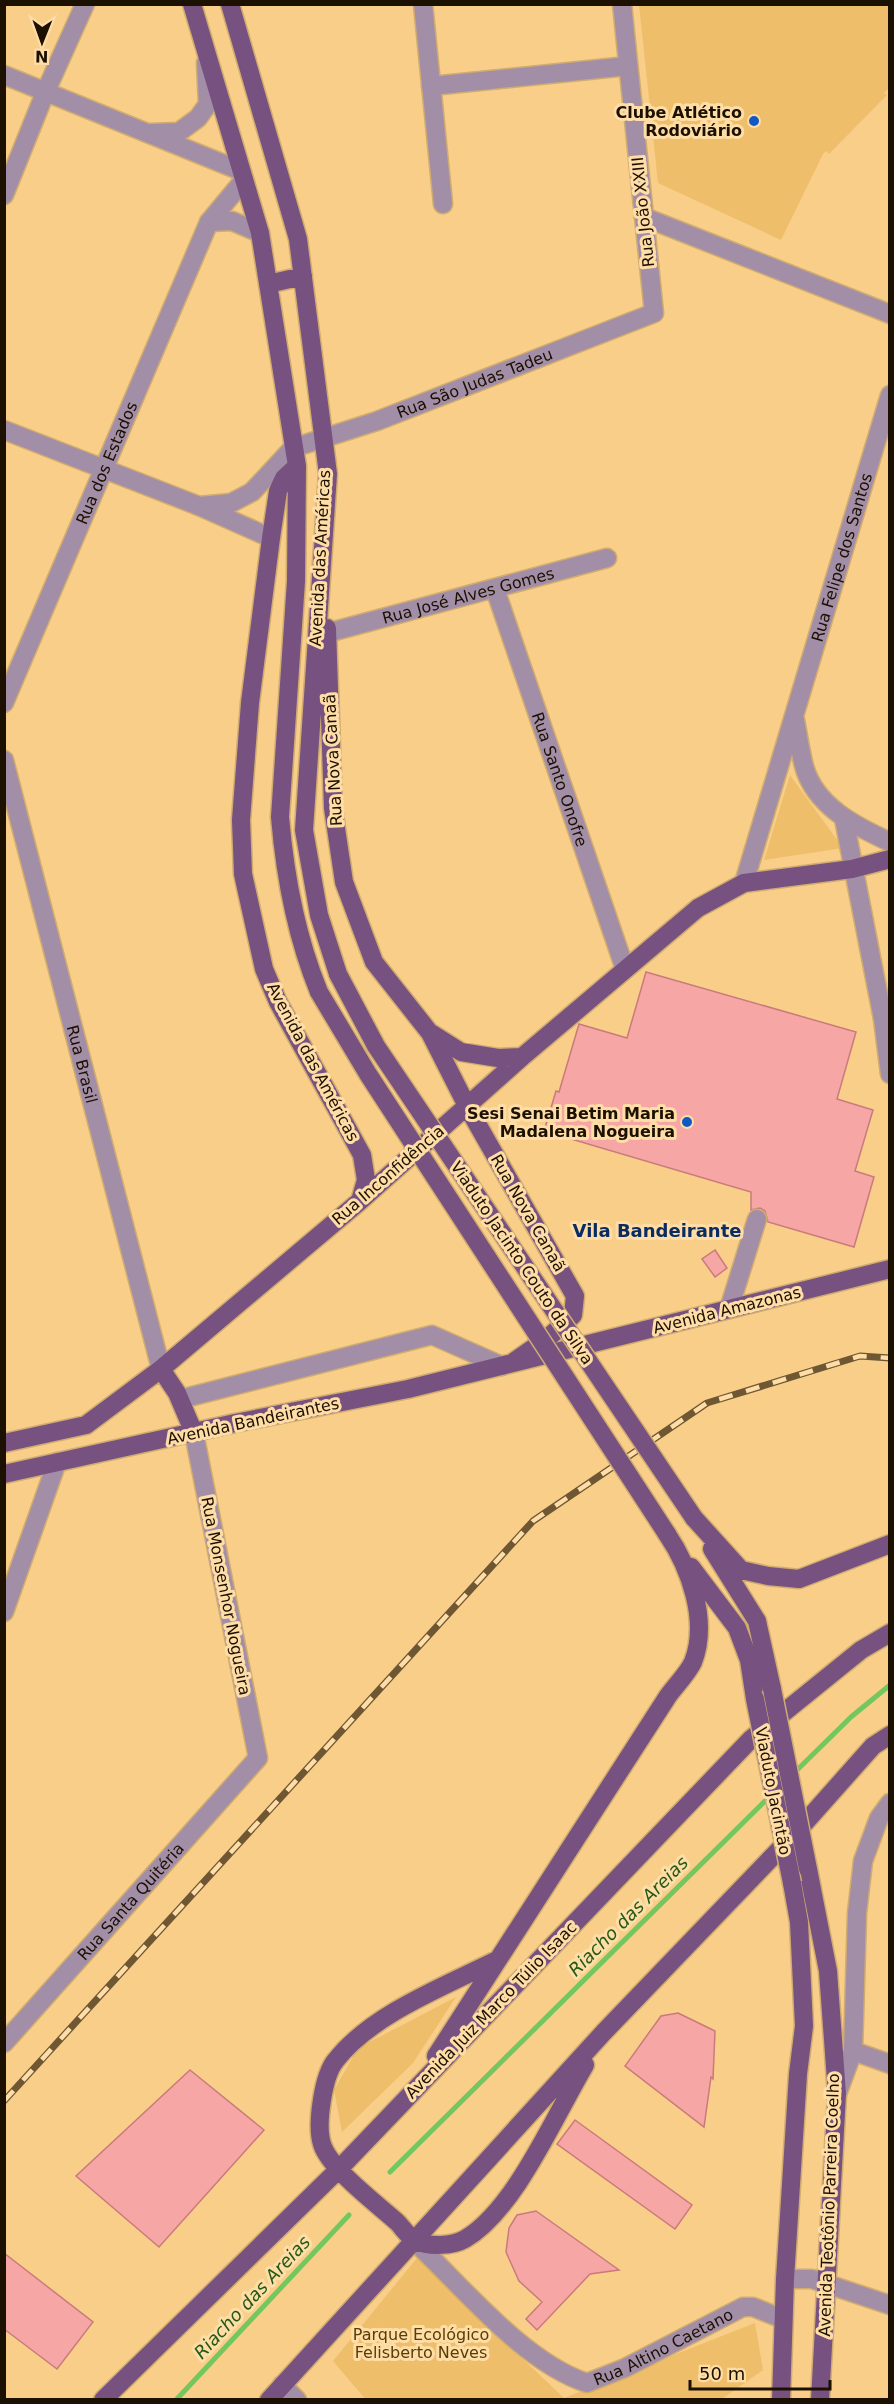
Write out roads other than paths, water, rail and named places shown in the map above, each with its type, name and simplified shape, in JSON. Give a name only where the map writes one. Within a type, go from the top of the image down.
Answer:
[{"type":"main road","name":"Avenida das Américas","points":[[192,4],[260,233],[297,466],[296,581],[280,817],[283,850],[297,924],[319,992]]},
{"type":"main road","name":"Avenida das Américas","points":[[230,4],[298,239],[328,474],[304,830],[318,915],[338,974]]},
{"type":"main road","points":[[268,284],[303,276]]},
{"type":"main road","name":"Avenida das Américas","points":[[297,466],[284,477],[278,491],[271,538],[250,703],[241,820],[243,874],[264,969],[278,1002],[362,1155],[366,1180],[360,1201]]},
{"type":"main road","name":"Rua Nova Canaã","points":[[324,531],[333,808],[344,882],[374,962],[430,1033],[467,1106],[575,1296],[573,1315],[507,1364]]},
{"type":"main road","name":"Rua Inconfidência","points":[[4,1443],[86,1425],[160,1369],[360,1201],[522,1056],[698,908],[744,883],[852,869],[890,859]]},
{"type":"main road","name":"Viaduto Jacinto Couto da Silva","points":[[338,974],[376,1046],[697,1523],[757,1621],[772,1689]]},
{"type":"main road","name":"Viaduto Jacinto Couto da Silva","points":[[319,992],[375,1084],[672,1540],[737,1628],[749,1660],[755,1699]]},
{"type":"main road","points":[[430,1033],[461,1052],[498,1058],[522,1056]]},
{"type":"main road","name":"Avenida Amazonas","points":[[565,1350],[890,1269]]},
{"type":"main road","name":"Avenida Bandeirantes","points":[[4,1474],[408,1389],[565,1350]]},
{"type":"main road","points":[[160,1369],[181,1399],[194,1433]]},
{"type":"main road","points":[[697,1523],[741,1570],[799,1579],[890,1544]]},
{"type":"main road","points":[[416,2088],[668,1696],[693,1662],[700,1626],[692,1588],[672,1540]]},
{"type":"main road","name":"Avenida Juiz Marco Túlio Isaac","points":[[103,2400],[339,2169],[751,1739],[861,1650],[890,1633]]},
{"type":"main road","name":"Viaduto Jacintão","points":[[772,1689],[808,1869]]},
{"type":"main road","name":"Viaduto Jacintão","points":[[755,1699],[799,1922],[804,2026],[798,2074],[785,2279]]},
{"type":"main road","points":[[269,2400],[604,2032],[801,1827],[873,1746],[890,1735]]},
{"type":"main road","name":"Avenida Teotônio Parreira Coelho","points":[[808,1869],[828,1971],[837,2094],[820,2400]]},
{"type":"main road","points":[[497,1960],[362,2032],[334,2062],[321,2104],[322,2144],[339,2169],[399,2224],[414,2241],[436,2245],[462,2241],[486,2224],[528,2168],[604,2032]]},
{"type":"main road","points":[[781,2400],[785,2279]]},
{"type":"street","points":[[4,195],[45,93],[85,4]]},
{"type":"street","points":[[423,4],[443,204]]},
{"type":"street","name":"Rua João XXIII","points":[[622,4],[654,313]]},
{"type":"street","points":[[143,133],[179,132],[198,118],[208,104],[206,49]]},
{"type":"street","points":[[431,86],[628,66]]},
{"type":"street","points":[[4,75],[243,176]]},
{"type":"street","name":"Rua dos Estados","points":[[4,703],[209,222],[243,176]]},
{"type":"street","points":[[644,218],[890,314]]},
{"type":"street","points":[[209,222],[232,221],[260,233]]},
{"type":"street","name":"Rua São Judas Tadeu","points":[[293,448],[377,422],[654,313]]},
{"type":"street","name":"Rua Felipe dos Santos","points":[[744,883],[890,395]]},
{"type":"street","points":[[4,430],[199,506],[271,538]]},
{"type":"street","points":[[199,506],[231,503],[252,492],[293,448]]},
{"type":"street","name":"Rua José Alves Gomes","points":[[327,633],[607,558]]},
{"type":"street","name":"Rua Santo Onofre","points":[[495,589],[625,969]]},
{"type":"street","name":"Rua Felipe dos Santos","points":[[794,718],[804,769],[822,798],[844,819],[890,842]]},
{"type":"street","name":"Rua Brasil","points":[[4,760],[8,788],[160,1369]]},
{"type":"street","points":[[844,819],[852,869],[886,1019],[890,1074]]},
{"type":"street","points":[[729,1309],[757,1219]]},
{"type":"street","points":[[181,1399],[432,1335],[507,1364]]},
{"type":"street","name":"Rua Monsenhor Nogueira","points":[[194,1433],[258,1758]]},
{"type":"street","points":[[4,1612],[57,1462]]},
{"type":"street","name":"Rua Santa Quitéria","points":[[4,2043],[258,1758]]},
{"type":"street","points":[[837,2094],[853,2051],[857,1913],[863,1861],[881,1836],[879,1818],[890,1803]]},
{"type":"street","points":[[853,2051],[890,2064]]},
{"type":"street","name":"Rua Altino Caetano","points":[[414,2241],[517,2340],[563,2375],[587,2383],[625,2368],[743,2307],[753,2307],[783,2319]]},
{"type":"street","points":[[785,2279],[812,2279],[890,2305]]},
{"type":"street","points":[[282,2385],[297,2400]]},
{"type":"waterway","name":"Riacho das Areias","points":[[793,1774],[851,1717],[890,1685]]},
{"type":"waterway","name":"Riacho das Areias","points":[[390,2172],[771,1795]]},
{"type":"waterway","name":"Riacho das Areias","points":[[176,2400],[349,2215]]},
{"type":"railway","points":[[4,2101],[533,1521],[707,1403],[860,1356],[890,1358]]},
{"type":"place","name":"Clube Atlético Rodoviário","points":[[754,121]]},
{"type":"place","name":"Sesi Senai Betim Maria Madalena Nogueira","points":[[687,1122]]},
{"type":"district","name":"Vila Bandeirante","points":[[657,1230]]},
{"type":"park label","name":"Parque Ecológico Felisberto Neves","points":[[421,2343]]}]
